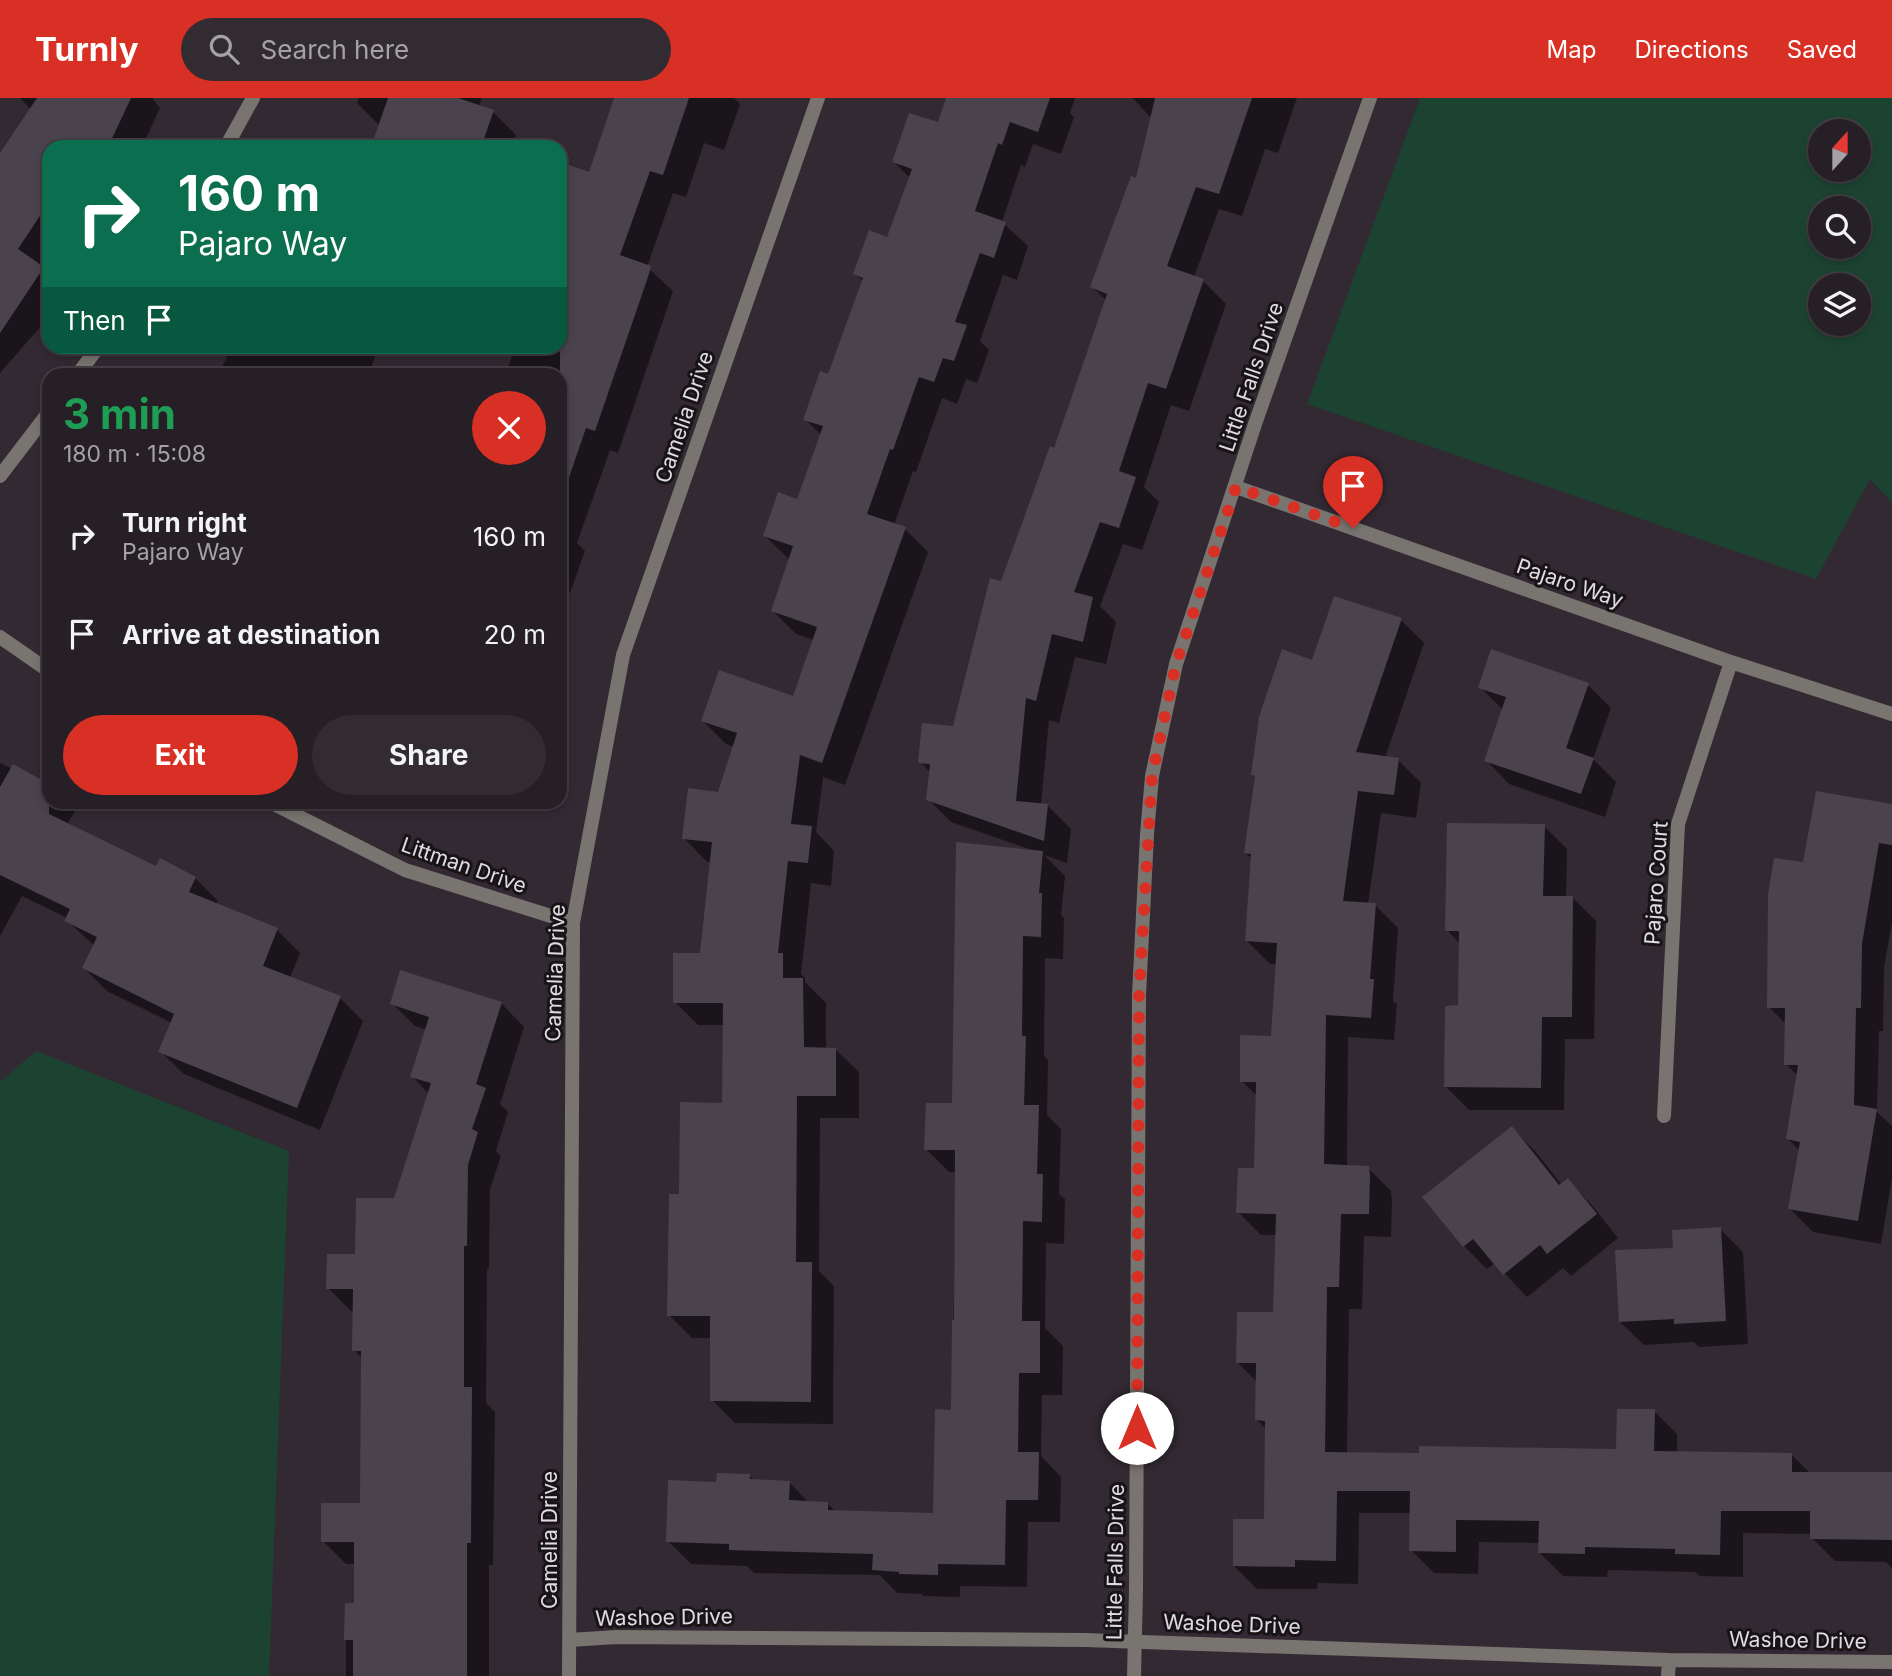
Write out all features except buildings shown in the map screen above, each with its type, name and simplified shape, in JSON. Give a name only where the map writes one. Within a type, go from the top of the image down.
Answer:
[{"type":"street","points":[[230,140],[253,98]]},
{"type":"street","name":"Camelia Drive","points":[[569,1676],[573,923],[622,655],[818,98]]},
{"type":"street","name":"Little Falls Drive","points":[[1134,1676],[1139,995],[1152,776],[1176,664],[1255,424],[1370,98]]},
{"type":"street","points":[[0,476],[42,421]]},
{"type":"street","name":"Pajaro Way","points":[[1236,487],[1731,662],[1892,714]]},
{"type":"street","points":[[0,637],[42,666]]},
{"type":"street","name":"Pajaro Court","points":[[1664,1115],[1678,824],[1731,662]]},
{"type":"street","name":"Littman Drive","points":[[284,809],[405,870],[573,923]]},
{"type":"street","name":"Washoe Drive","points":[[570,1640],[630,1637],[1135,1642],[1669,1660],[1892,1662]]},
{"type":"street","points":[[1668,1676],[1669,1660]]},
{"type":"green space","points":[[1420,98],[1892,98],[1892,503],[1870,479],[1816,579],[1307,404]]},
{"type":"green space","points":[[36,1051],[289,1151],[269,1676],[0,1676],[0,1082]]},
{"type":"route","points":[[1137,1428],[1139,995],[1152,776],[1166,705],[1176,664],[1236,487],[1353,528]]}]
